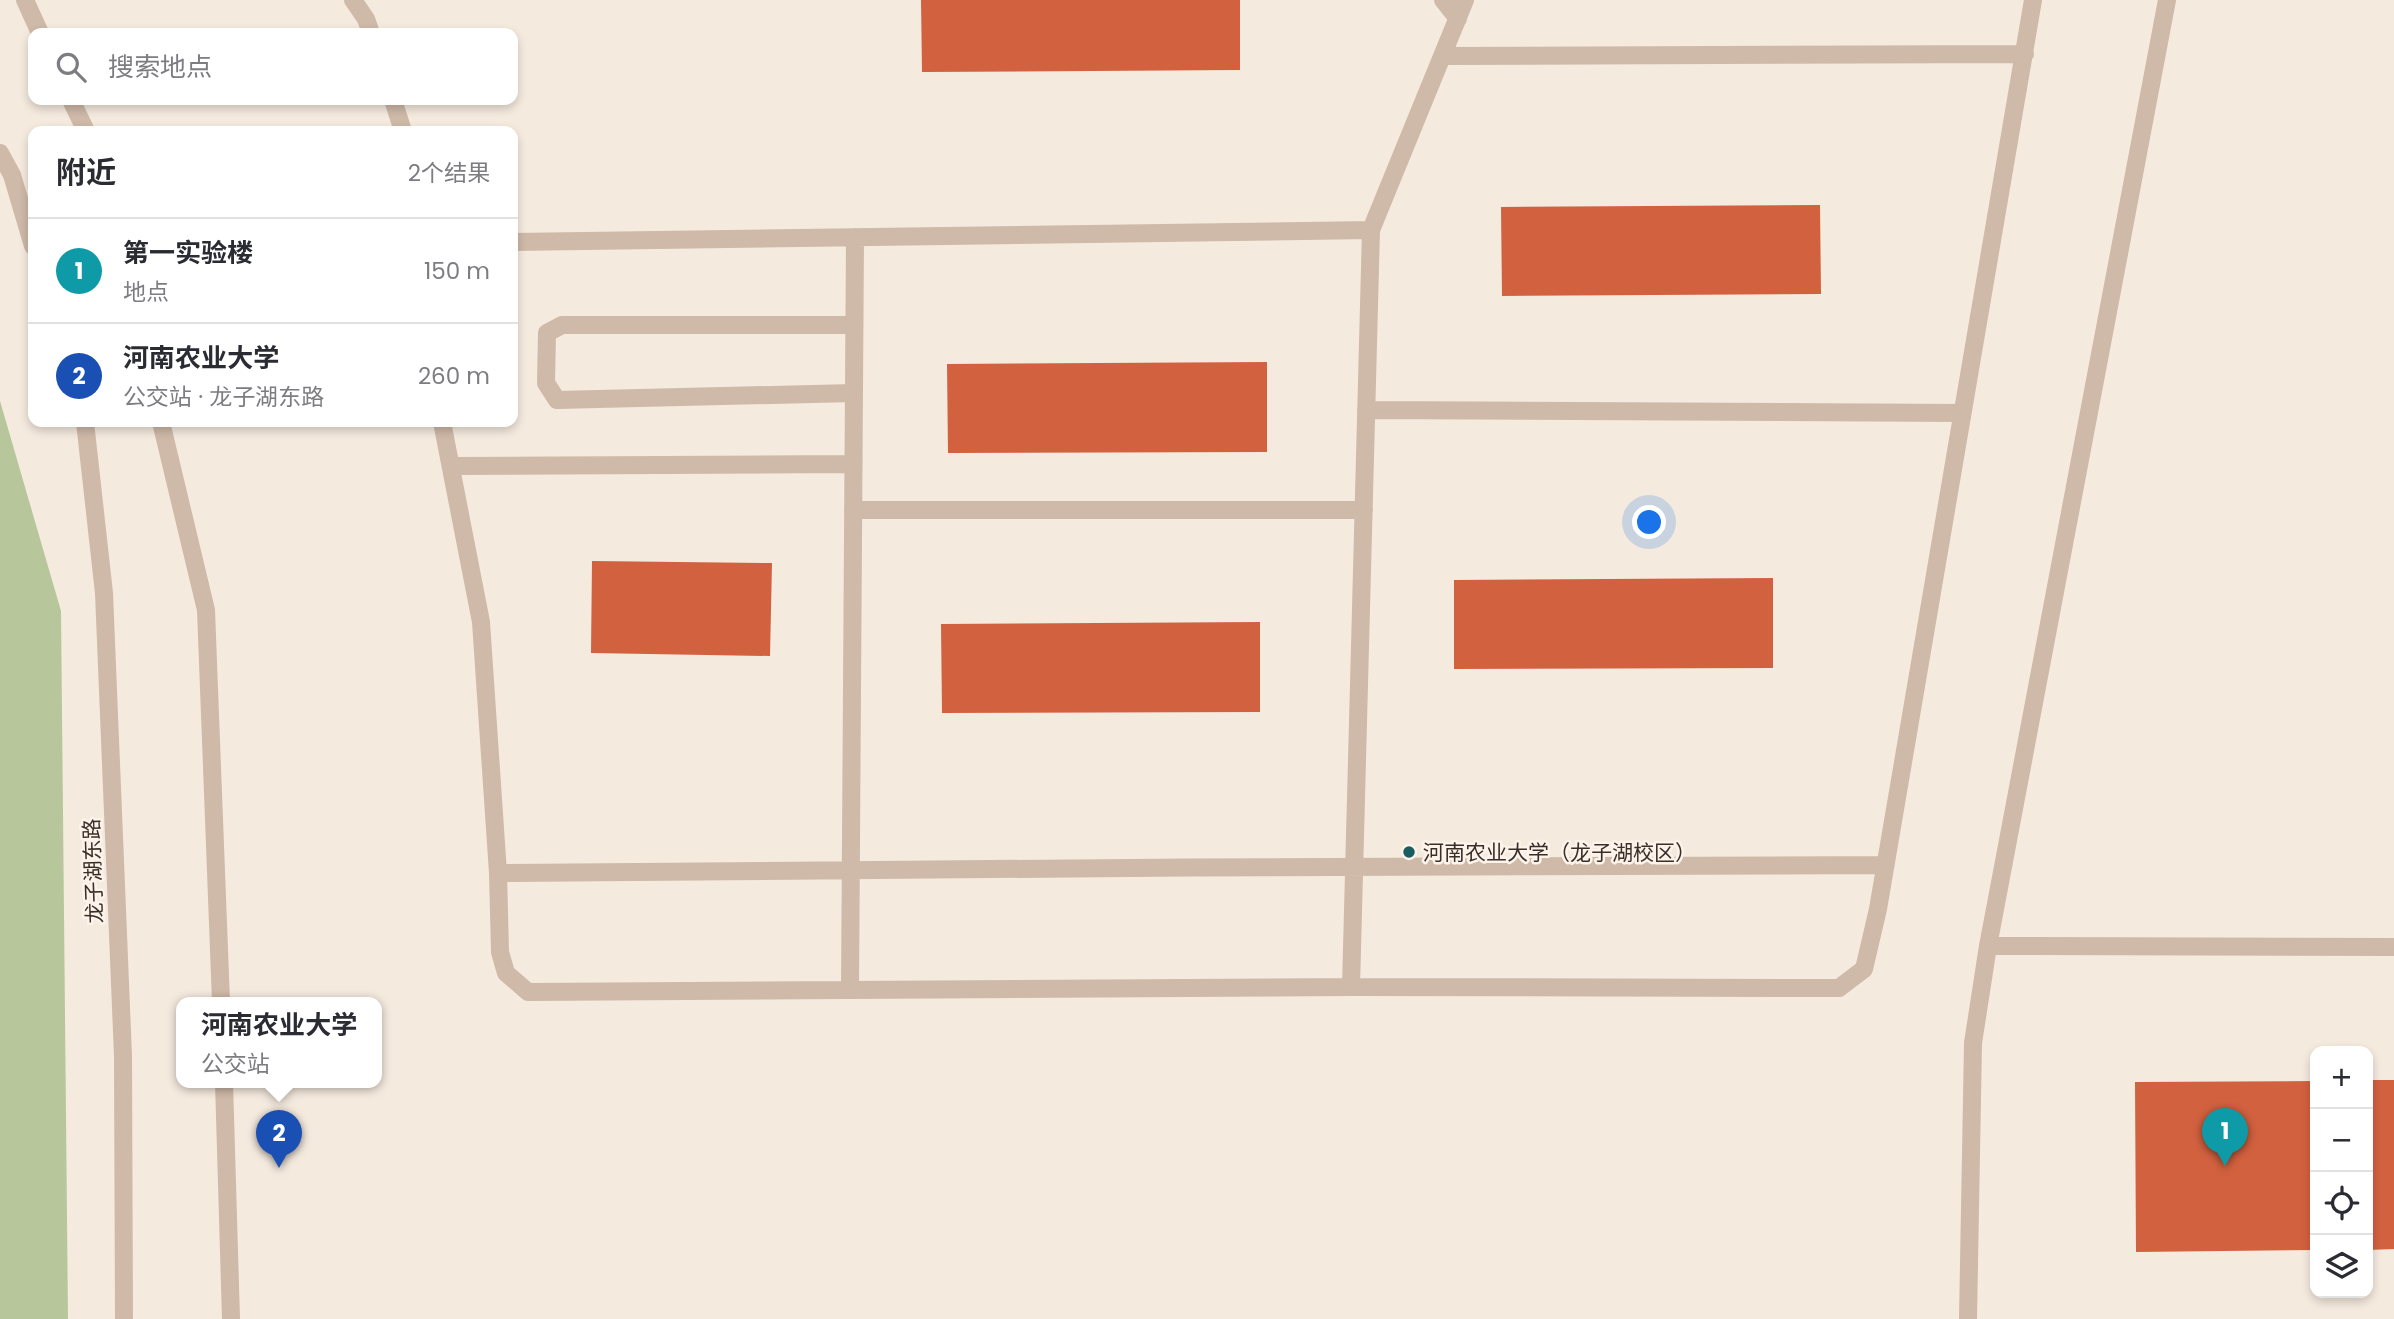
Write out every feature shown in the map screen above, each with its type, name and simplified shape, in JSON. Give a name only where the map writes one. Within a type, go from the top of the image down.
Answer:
[{"type":"street","points":[[25,0],[38,28]]},
{"type":"street","points":[[353,0],[369,28]]},
{"type":"street","points":[[1443,0],[1458,19]]},
{"type":"street","points":[[1351,987],[1371,230],[1465,0]]},
{"type":"street","points":[[443,427],[481,622],[498,873],[500,952],[506,973],[528,992],[1351,987],[1839,988],[1864,969],[1885,866],[2034,0]]},
{"type":"street","points":[[1968,1319],[1973,1043],[1988,946],[2167,0]]},
{"type":"street","points":[[1443,56],[2025,54]]},
{"type":"street","points":[[73,105],[84,126]]},
{"type":"street","points":[[395,105],[401,126]]},
{"type":"street","points":[[0,153],[12,175],[28,229]]},
{"type":"street","points":[[518,242],[1371,230]]},
{"type":"street","points":[[850,990],[855,237]]},
{"type":"street","points":[[854,325],[562,325],[547,333],[546,383],[557,400],[854,393]]},
{"type":"street","points":[[1366,410],[1962,413]]},
{"type":"street","name":"龙子湖东路","points":[[86,427],[104,593],[123,1056],[124,1319]]},
{"type":"street","points":[[162,427],[206,610],[221,997]]},
{"type":"street","points":[[451,466],[853,464]]},
{"type":"street","points":[[853,510],[1364,510]]},
{"type":"street","points":[[498,873],[851,868],[1885,866]]},
{"type":"street","points":[[1988,946],[2394,947]]},
{"type":"street","points":[[224,1088],[231,1319]]},
{"type":"green space","points":[[0,401],[61,611],[68,1319],[0,1319]]},
{"type":"building","points":[[921,0],[1240,0],[1240,70],[922,72]]},
{"type":"building","points":[[1820,205],[1821,294],[1502,296],[1501,207]]},
{"type":"building","points":[[1267,362],[1267,452],[948,453],[947,364]]},
{"type":"building","points":[[592,561],[772,563],[770,656],[591,653]]},
{"type":"building","points":[[1773,578],[1773,668],[1454,669],[1454,580]]},
{"type":"building","points":[[1260,622],[1260,712],[942,713],[941,624]]},
{"type":"building","points":[[2373,1080],[2394,1080],[2394,1249],[2373,1250]]},
{"type":"building","points":[[2310,1081],[2310,1250],[2136,1252],[2135,1082]]},
{"type":"place","name":"河南农业大学（龙子湖校区）","points":[[1409,852]]},
{"type":"place","name":"第一实验楼","points":[[2225,1166]]},
{"type":"place","name":"河南农业大学","points":[[279,1168]]}]
